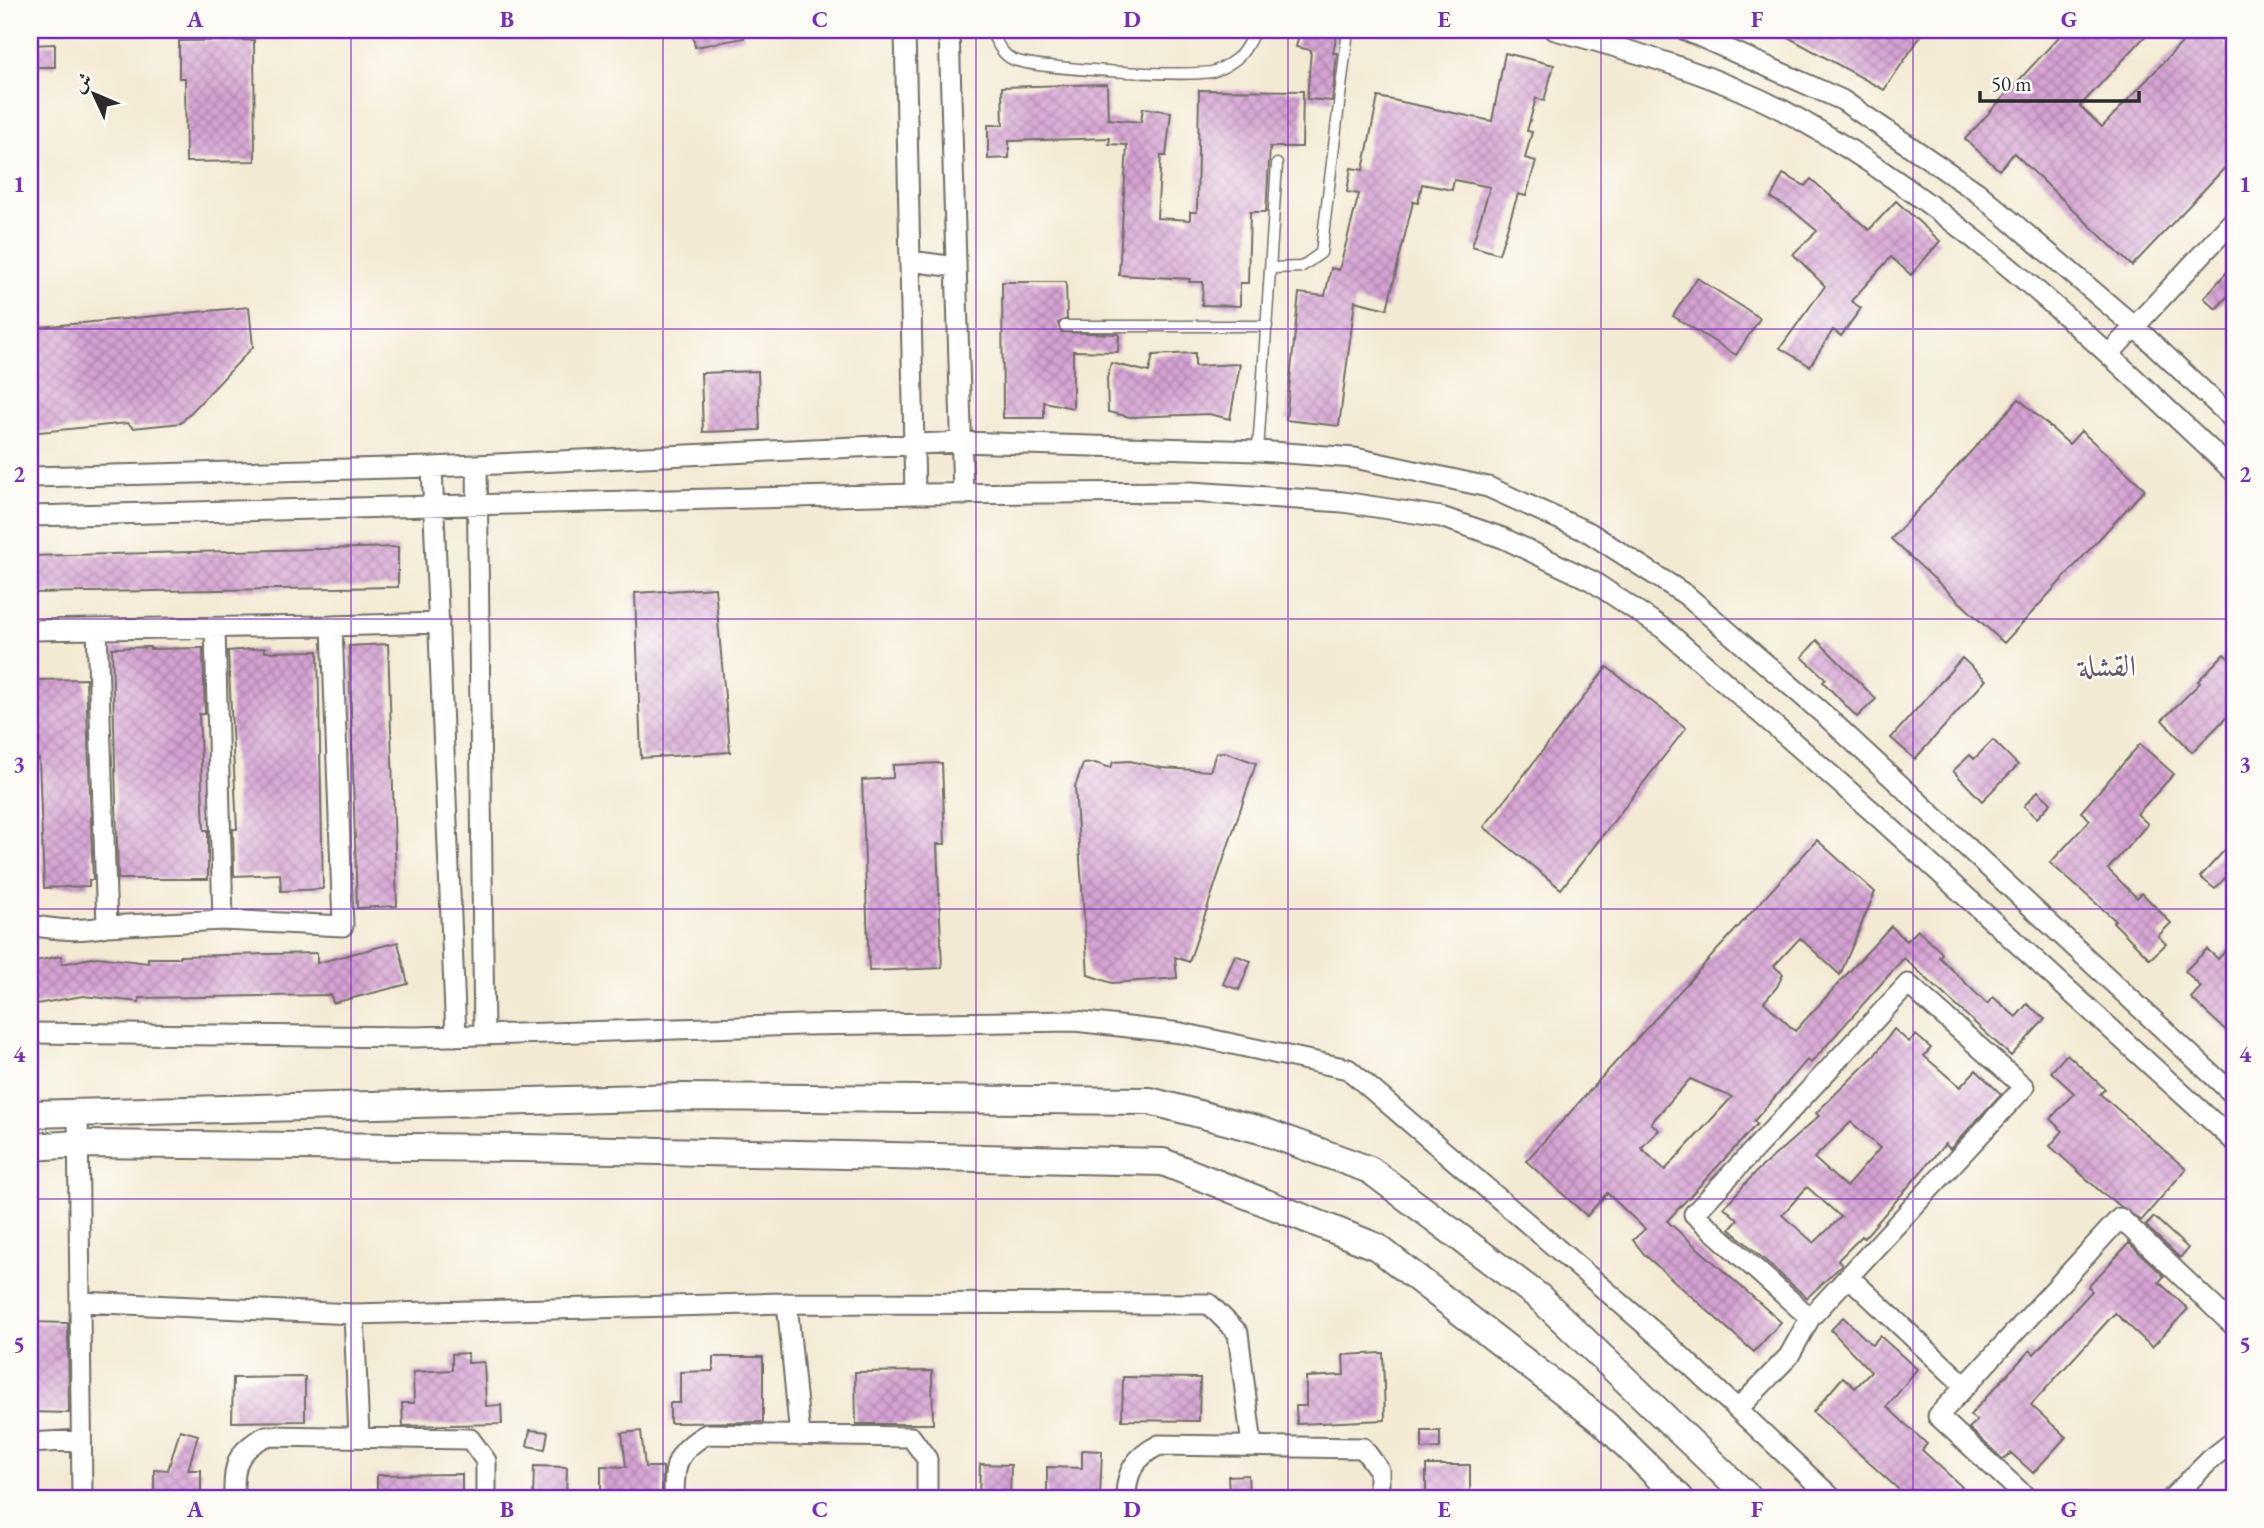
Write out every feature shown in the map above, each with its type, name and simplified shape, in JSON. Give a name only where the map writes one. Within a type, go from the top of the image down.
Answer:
[{"type":"street","points":[[905,30],[915,494]]},
{"type":"street","points":[[949,30],[963,495]]},
{"type":"street","points":[[1555,30],[1715,81],[1797,118],[1908,186],[1992,251],[2109,354],[2234,472]]},
{"type":"street","points":[[1685,30],[1842,100],[1977,192],[2135,327],[2234,420]]},
{"type":"street","points":[[2109,354],[2234,220]]},
{"type":"street","points":[[910,261],[956,267]]},
{"type":"street","points":[[30,477],[432,467],[961,442],[1258,451],[1355,458],[1488,487],[1590,533],[1686,596],[1828,718],[2234,1095]]},
{"type":"street","points":[[477,465],[484,1035]]},
{"type":"street","points":[[432,467],[456,1036]]},
{"type":"street","points":[[30,516],[915,494],[1191,492],[1343,502],[1441,517],[1503,538],[1592,581],[1664,629],[1740,694],[2234,1141]]},
{"type":"street","points":[[30,630],[215,630],[439,623]]},
{"type":"street","points":[[30,925],[62,931],[223,920],[344,926],[331,626]]},
{"type":"street","points":[[97,629],[107,926]]},
{"type":"street","points":[[215,630],[223,920]]},
{"type":"street","points":[[1738,1409],[1789,1356],[1810,1318],[1850,1278],[2024,1087],[1908,984],[1694,1214],[1810,1318]]},
{"type":"street","points":[[30,1034],[456,1036],[1075,1021],[1181,1033],[1348,1069],[1668,1344],[1832,1498]]},
{"type":"street","points":[[30,1114],[683,1097],[1150,1101],[1260,1130],[1370,1170],[1539,1297],[1749,1498]]},
{"type":"street","points":[[78,1113],[82,1498]]},
{"type":"street","points":[[30,1147],[79,1144],[525,1148],[1163,1162],[1377,1247],[1604,1423],[1680,1498]]},
{"type":"street","points":[[2027,1498],[1938,1416],[2120,1218],[2234,1326]]},
{"type":"street","points":[[1850,1278],[1965,1385]]},
{"type":"street","points":[[80,1302],[354,1314],[787,1303],[1209,1304],[1238,1333],[1252,1446]]},
{"type":"street","points":[[787,1303],[800,1436]]},
{"type":"street","points":[[354,1314],[359,1437]]},
{"type":"street","points":[[674,1498],[674,1469],[687,1445],[707,1434],[911,1437],[927,1459],[927,1498]]},
{"type":"street","points":[[234,1498],[233,1471],[246,1446],[266,1436],[470,1439],[486,1461],[486,1498]]},
{"type":"street","points":[[30,1443],[81,1440]]},
{"type":"street","points":[[2172,1498],[2211,1458],[2234,1441]]},
{"type":"street","points":[[1126,1498],[1126,1480],[1139,1455],[1159,1445],[1363,1448],[1379,1470],[1379,1498]]},
{"type":"lane","points":[[990,30],[1005,54],[1014,61],[1039,66],[1188,74],[1214,72],[1244,54],[1255,30]]},
{"type":"lane","points":[[1272,268],[1301,267],[1321,253],[1348,30]]},
{"type":"lane","points":[[1258,451],[1277,164]]},
{"type":"lane","points":[[1065,326],[1267,327]]},
{"type":"building","points":[[692,30],[743,30],[744,38],[695,47]]},
{"type":"building","points":[[1300,30],[1338,30],[1333,53],[1337,53],[1332,101],[1307,99],[1311,50],[1296,47]]},
{"type":"building","points":[[1775,30],[1925,30],[1884,90]]},
{"type":"building","points":[[2065,30],[2151,30],[2080,106],[2102,127],[2194,30],[2228,30],[2220,38],[2234,52],[2234,158],[2132,266],[2014,153],[1999,170],[1965,139]]},
{"type":"building","points":[[254,40],[255,161],[186,162],[185,78],[179,78],[179,41]]},
{"type":"building","points":[[55,44],[55,67],[30,67],[30,45]]},
{"type":"building","points":[[1505,53],[1554,65],[1544,101],[1536,98],[1527,131],[1532,132],[1525,158],[1536,161],[1526,196],[1518,194],[1499,254],[1472,246],[1490,187],[1454,180],[1452,190],[1422,184],[1418,203],[1413,202],[1387,309],[1355,301],[1339,426],[1286,420],[1299,293],[1325,296],[1331,268],[1339,270],[1359,194],[1347,192],[1351,168],[1363,170],[1378,97],[1492,121]]},
{"type":"building","points":[[1107,84],[1108,119],[1141,122],[1143,108],[1171,112],[1166,156],[1161,156],[1157,218],[1190,220],[1190,212],[1197,212],[1199,90],[1303,91],[1302,147],[1270,147],[1266,212],[1250,212],[1248,283],[1240,283],[1240,306],[1202,305],[1203,282],[1119,275],[1127,145],[1109,144],[1110,138],[1009,141],[1009,158],[988,159],[988,125],[1003,125],[1002,87]]},
{"type":"building","points":[[1783,174],[1805,186],[1811,179],[1869,230],[1896,201],[1940,241],[1911,275],[1891,257],[1851,301],[1861,308],[1841,336],[1833,330],[1810,366],[1780,348],[1825,286],[1793,254],[1817,231],[1791,209],[1771,198]]},
{"type":"building","points":[[2234,264],[2234,289],[2216,309],[2204,298]]},
{"type":"building","points":[[1697,278],[1760,318],[1736,355],[1673,316]]},
{"type":"building","points":[[1002,282],[1066,282],[1067,319],[1058,323],[1061,332],[1119,334],[1118,352],[1073,351],[1073,408],[1044,402],[1044,418],[1003,418]]},
{"type":"building","points":[[249,307],[253,347],[181,423],[133,428],[128,423],[30,433],[30,328]]},
{"type":"building","points":[[1195,353],[1195,366],[1240,364],[1230,419],[1209,414],[1130,417],[1108,412],[1107,378],[1111,363],[1149,372],[1153,355]]},
{"type":"building","points":[[758,371],[760,430],[703,432],[701,373]]},
{"type":"building","points":[[2019,399],[2069,444],[2081,431],[2145,489],[2004,643],[1891,539]]},
{"type":"building","points":[[398,547],[398,587],[30,593],[30,556]]},
{"type":"building","points":[[715,588],[730,752],[641,758],[635,593]]},
{"type":"building","points":[[1817,640],[1876,699],[1857,717],[1823,682],[1826,679],[1802,657]]},
{"type":"building","points":[[388,644],[397,906],[357,908],[349,646]]},
{"type":"building","points":[[112,648],[203,648],[205,714],[199,714],[204,830],[208,830],[208,879],[118,879]]},
{"type":"building","points":[[265,648],[265,652],[318,651],[323,889],[281,891],[280,874],[234,876],[233,829],[237,829],[228,651]]},
{"type":"building","points":[[2224,654],[2234,664],[2234,710],[2192,752],[2162,720],[2200,683],[2198,681]]},
{"type":"building","points":[[1962,658],[1986,680],[1915,759],[1891,738]]},
{"type":"building","points":[[1607,667],[1686,728],[1561,889],[1484,827]]},
{"type":"building","points":[[86,679],[93,880],[89,880],[89,886],[44,888],[39,759],[35,759],[34,680]]},
{"type":"building","points":[[1993,740],[2018,765],[1982,801],[1953,771],[1970,755],[1974,759]]},
{"type":"building","points":[[2140,744],[2174,774],[2137,814],[2148,824],[2108,869],[2137,898],[2142,893],[2171,923],[2158,936],[2166,944],[2150,959],[2113,922],[2115,920],[2050,863],[2090,820],[2081,812]]},
{"type":"building","points":[[1225,752],[1256,763],[1189,962],[1175,957],[1177,978],[1112,983],[1088,975],[1075,787],[1083,764],[1095,763],[1111,768],[1113,762],[1130,761],[1162,768],[1210,771],[1216,753]]},
{"type":"building","points":[[942,763],[945,844],[937,844],[942,968],[869,971],[862,780],[893,778],[893,765]]},
{"type":"building","points":[[2038,791],[2051,803],[2037,818],[2024,806]]},
{"type":"building","points":[[1817,840],[1875,892],[1840,975],[1800,938],[1774,966],[1783,974],[1777,987],[1764,1002],[1795,1031],[1891,926],[1907,941],[1918,930],[1942,953],[1939,957],[1987,1004],[1993,997],[2016,1017],[2027,1004],[2045,1019],[2011,1056],[1904,958],[1811,1063],[1807,1060],[1754,1121],[1757,1124],[1667,1221],[1781,1322],[1754,1352],[1645,1255],[1633,1240],[1645,1229],[1607,1193],[1587,1216],[1526,1161]],"holes":[[[1690,1079],[1732,1097],[1665,1170],[1641,1148],[1659,1130],[1651,1123]]]},
{"type":"building","points":[[2234,840],[2234,868],[2215,889],[2200,877]]},
{"type":"building","points":[[398,942],[408,984],[333,1003],[331,995],[139,998],[139,1002],[83,996],[30,1005],[30,962],[61,956],[62,964],[97,957],[148,963],[148,958],[180,956],[317,953],[317,963]]},
{"type":"building","points":[[2234,942],[2234,1038],[2191,998],[2201,987],[2185,971],[2207,949],[2218,959]]},
{"type":"building","points":[[1235,955],[1251,961],[1239,990],[1223,984]]},
{"type":"building","points":[[1894,1029],[1909,1042],[1916,1035],[1931,1048],[1924,1056],[1960,1087],[1976,1070],[2001,1094],[1950,1149],[1945,1144],[1864,1238],[1862,1236],[1838,1260],[1842,1265],[1807,1298],[1730,1229],[1738,1220],[1724,1207],[1756,1172],[1819,1116],[1816,1113],[1874,1056]],"holes":[[[1851,1122],[1880,1148],[1846,1187],[1814,1158]],[[1807,1187],[1841,1217],[1814,1243],[1782,1215]]]},
{"type":"building","points":[[2067,1054],[2105,1089],[2100,1094],[2186,1169],[2141,1221],[2101,1192],[2050,1146],[2063,1131],[2050,1119],[2074,1093],[2051,1072]]},
{"type":"building","points":[[2154,1217],[2188,1248],[2180,1258],[2146,1226]]},
{"type":"building","points":[[2129,1243],[2164,1276],[2159,1282],[2188,1309],[2152,1347],[2115,1313],[2031,1405],[2066,1437],[2033,1473],[2011,1453],[2003,1460],[1969,1428],[1977,1421],[1970,1415],[2030,1350],[2034,1354],[2092,1291],[2088,1287]]},
{"type":"building","points":[[1843,1317],[1872,1345],[1880,1336],[1917,1369],[1887,1407],[1927,1444],[1922,1450],[1974,1498],[1908,1498],[1813,1412],[1843,1377],[1855,1388],[1871,1372],[1831,1330]]},
{"type":"building","points":[[30,1322],[68,1323],[69,1413],[30,1412]]},
{"type":"building","points":[[468,1353],[468,1363],[484,1362],[486,1406],[501,1405],[502,1424],[403,1426],[402,1403],[414,1403],[413,1372],[452,1370],[452,1354]]},
{"type":"building","points":[[1383,1353],[1385,1420],[1297,1424],[1296,1406],[1306,1406],[1306,1377],[1344,1375],[1343,1355]]},
{"type":"building","points":[[713,1357],[763,1357],[763,1422],[670,1423],[670,1403],[680,1403],[680,1372],[713,1371]]},
{"type":"building","points":[[932,1371],[933,1424],[856,1424],[855,1372]]},
{"type":"building","points":[[305,1377],[305,1421],[232,1422],[233,1378]]},
{"type":"building","points":[[1123,1377],[1200,1378],[1199,1421],[1122,1420]]},
{"type":"building","points":[[180,1430],[198,1435],[188,1470],[201,1470],[201,1498],[154,1498],[154,1469],[168,1470]]},
{"type":"building","points":[[530,1430],[548,1432],[545,1449],[527,1446]]},
{"type":"building","points":[[641,1431],[645,1467],[663,1467],[662,1498],[601,1498],[601,1466],[626,1467],[622,1433]]},
{"type":"building","points":[[1422,1431],[1440,1431],[1440,1448],[1422,1449]]},
{"type":"building","points":[[1082,1450],[1102,1451],[1100,1498],[1047,1498],[1047,1467],[1082,1468]]},
{"type":"building","points":[[980,1464],[1011,1465],[1010,1498],[979,1498]]},
{"type":"building","points":[[1426,1465],[1470,1465],[1470,1498],[1426,1498]]},
{"type":"building","points":[[534,1466],[567,1467],[566,1498],[533,1498]]},
{"type":"building","points":[[462,1474],[462,1498],[377,1498],[377,1475]]},
{"type":"building","points":[[1248,1475],[1249,1492],[1229,1493],[1228,1476]]},
{"type":"district","name":"القشلة","points":[[2107,666]]}]
